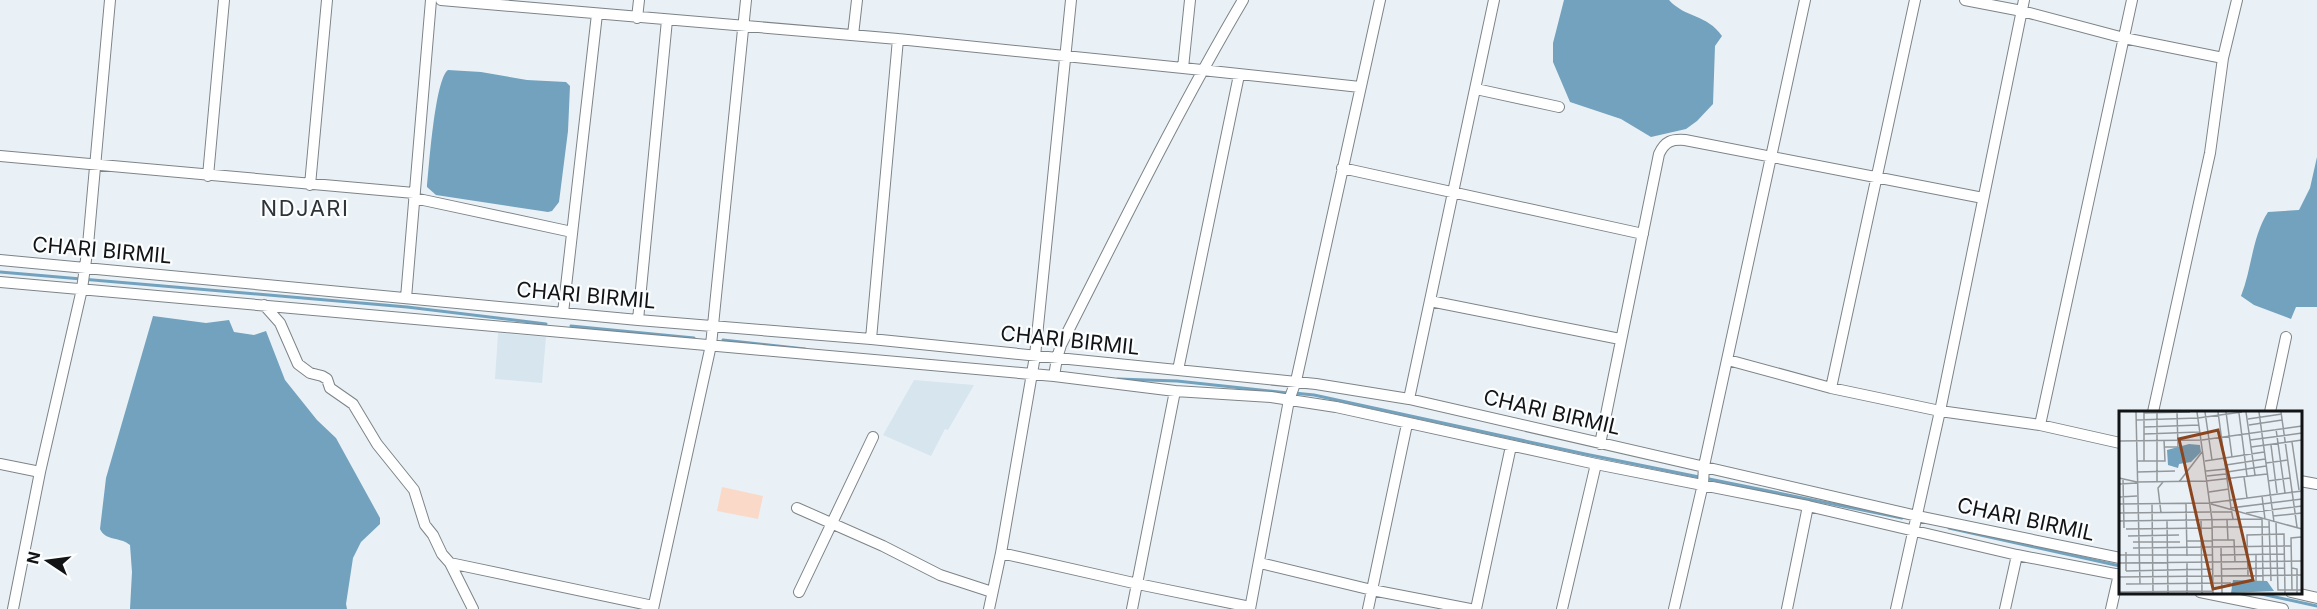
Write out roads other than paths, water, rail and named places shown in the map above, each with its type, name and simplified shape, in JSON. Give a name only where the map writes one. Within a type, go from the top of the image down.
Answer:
[{"type":"street","points":[[13,609],[40,472],[84,279],[110,0]]},
{"type":"street","points":[[208,176],[224,0]]},
{"type":"street","points":[[310,185],[327,0]]},
{"type":"street","points":[[406,298],[431,0]]},
{"type":"street","points":[[441,0],[538,4],[597,14],[898,39],[1360,87]]},
{"type":"street","points":[[637,18],[639,0]]},
{"type":"street","points":[[450,563],[653,607],[712,335],[746,0]]},
{"type":"street","points":[[853,35],[857,0]]},
{"type":"street","points":[[989,609],[1035,356],[1071,0]]},
{"type":"street","points":[[1183,68],[1190,0]]},
{"type":"street","points":[[1054,376],[1057,358],[1104,260],[1201,71],[1243,0]]},
{"type":"street","points":[[1001,553],[1250,608],[1289,400],[1296,381],[1380,0]]},
{"type":"street","points":[[1409,399],[1494,0]]},
{"type":"street","points":[[1674,609],[1805,0]]},
{"type":"street","points":[[1831,388],[1875,176],[1915,0]]},
{"type":"street","points":[[1965,0],[2124,38],[2223,57]]},
{"type":"street","points":[[1896,609],[1940,411],[2024,0]]},
{"type":"street","points":[[2040,425],[2132,0]]},
{"type":"street","points":[[2153,411],[2210,153],[2223,57],[2237,0]]},
{"type":"street","points":[[563,313],[597,14]]},
{"type":"street","points":[[638,320],[667,20]]},
{"type":"street","points":[[871,339],[898,39]]},
{"type":"street","points":[[1178,370],[1239,75]]},
{"type":"street","points":[[1476,89],[1559,107]]},
{"type":"street","points":[[1600,444],[1659,154],[1664,144],[1675,139],[1983,198]]},
{"type":"street","points":[[0,156],[414,195],[572,232]]},
{"type":"street","points":[[1342,168],[1643,234]]},
{"type":"street","name":"CHARI BIRMIL","points":[[0,260],[84,279],[264,305],[712,335],[871,339],[1296,381],[1409,399],[1917,516],[2119,558]]},
{"type":"street","name":"CHARI BIRMIL","points":[[0,282],[84,279],[406,298],[638,320],[712,335],[1175,391],[1289,400],[1336,407],[1596,464],[1808,506],[2017,555],[2119,574]]},
{"type":"street","points":[[1430,301],[1620,339]]},
{"type":"street","points":[[264,305],[280,323],[298,364],[310,373],[322,376],[327,380],[330,388],[353,404],[377,444],[414,490],[425,525],[450,563],[473,609]]},
{"type":"street","points":[[2270,411],[2286,337]]},
{"type":"street","points":[[1728,360],[1831,388],[1940,411],[2040,425],[2119,443]]},
{"type":"street","points":[[1132,609],[1175,391]]},
{"type":"street","points":[[1368,609],[1407,424]]},
{"type":"street","points":[[799,592],[873,436]]},
{"type":"street","points":[[1476,609],[1511,446]]},
{"type":"street","points":[[0,464],[40,472]]},
{"type":"street","points":[[1562,609],[1596,464]]},
{"type":"street","points":[[2302,481],[2317,484]]},
{"type":"street","points":[[1786,609],[1808,506]]},
{"type":"street","points":[[797,508],[940,575],[992,592]]},
{"type":"street","points":[[2005,609],[2017,555]]},
{"type":"street","points":[[1260,563],[1372,590],[1470,609]]},
{"type":"street","points":[[2111,609],[2119,578]]},
{"type":"street","points":[[2206,594],[2283,609]]},
{"type":"street","points":[[2300,594],[2317,598]]},
{"type":"water","points":[[1564,0],[1669,0],[1675,6],[1710,24],[1722,36],[1715,46],[1713,104],[1686,129],[1651,137],[1621,119],[1570,102],[1553,62],[1553,43]]},
{"type":"water","points":[[448,70],[481,72],[527,80],[566,82],[570,86],[568,131],[559,202],[552,211],[436,195],[427,187],[436,106],[443,77]]},
{"type":"water","points":[[2317,157],[2317,307],[2296,307],[2291,319],[2254,305],[2241,296],[2255,242],[2268,212],[2299,210],[2310,188]]},
{"type":"water","points":[[153,316],[206,323],[229,320],[234,332],[254,335],[266,331],[285,380],[317,420],[336,438],[380,518],[380,524],[361,542],[353,558],[347,609],[130,609],[132,572],[130,545],[109,537],[100,529],[106,478]]},
{"type":"waterway","points":[[0,272],[407,307],[546,324]]},
{"type":"waterway","points":[[571,326],[694,338]]},
{"type":"waterway","points":[[723,340],[805,349]]},
{"type":"waterway","points":[[1118,379],[1177,381],[1288,393]]},
{"type":"waterway","points":[[1294,393],[1314,395],[1585,454],[1902,518]]},
{"type":"waterway","points":[[1949,528],[2119,566]]},
{"type":"waterway","points":[[2261,594],[2317,606]]},
{"type":"district","name":"NDJARI","points":[[305,208]]}]
